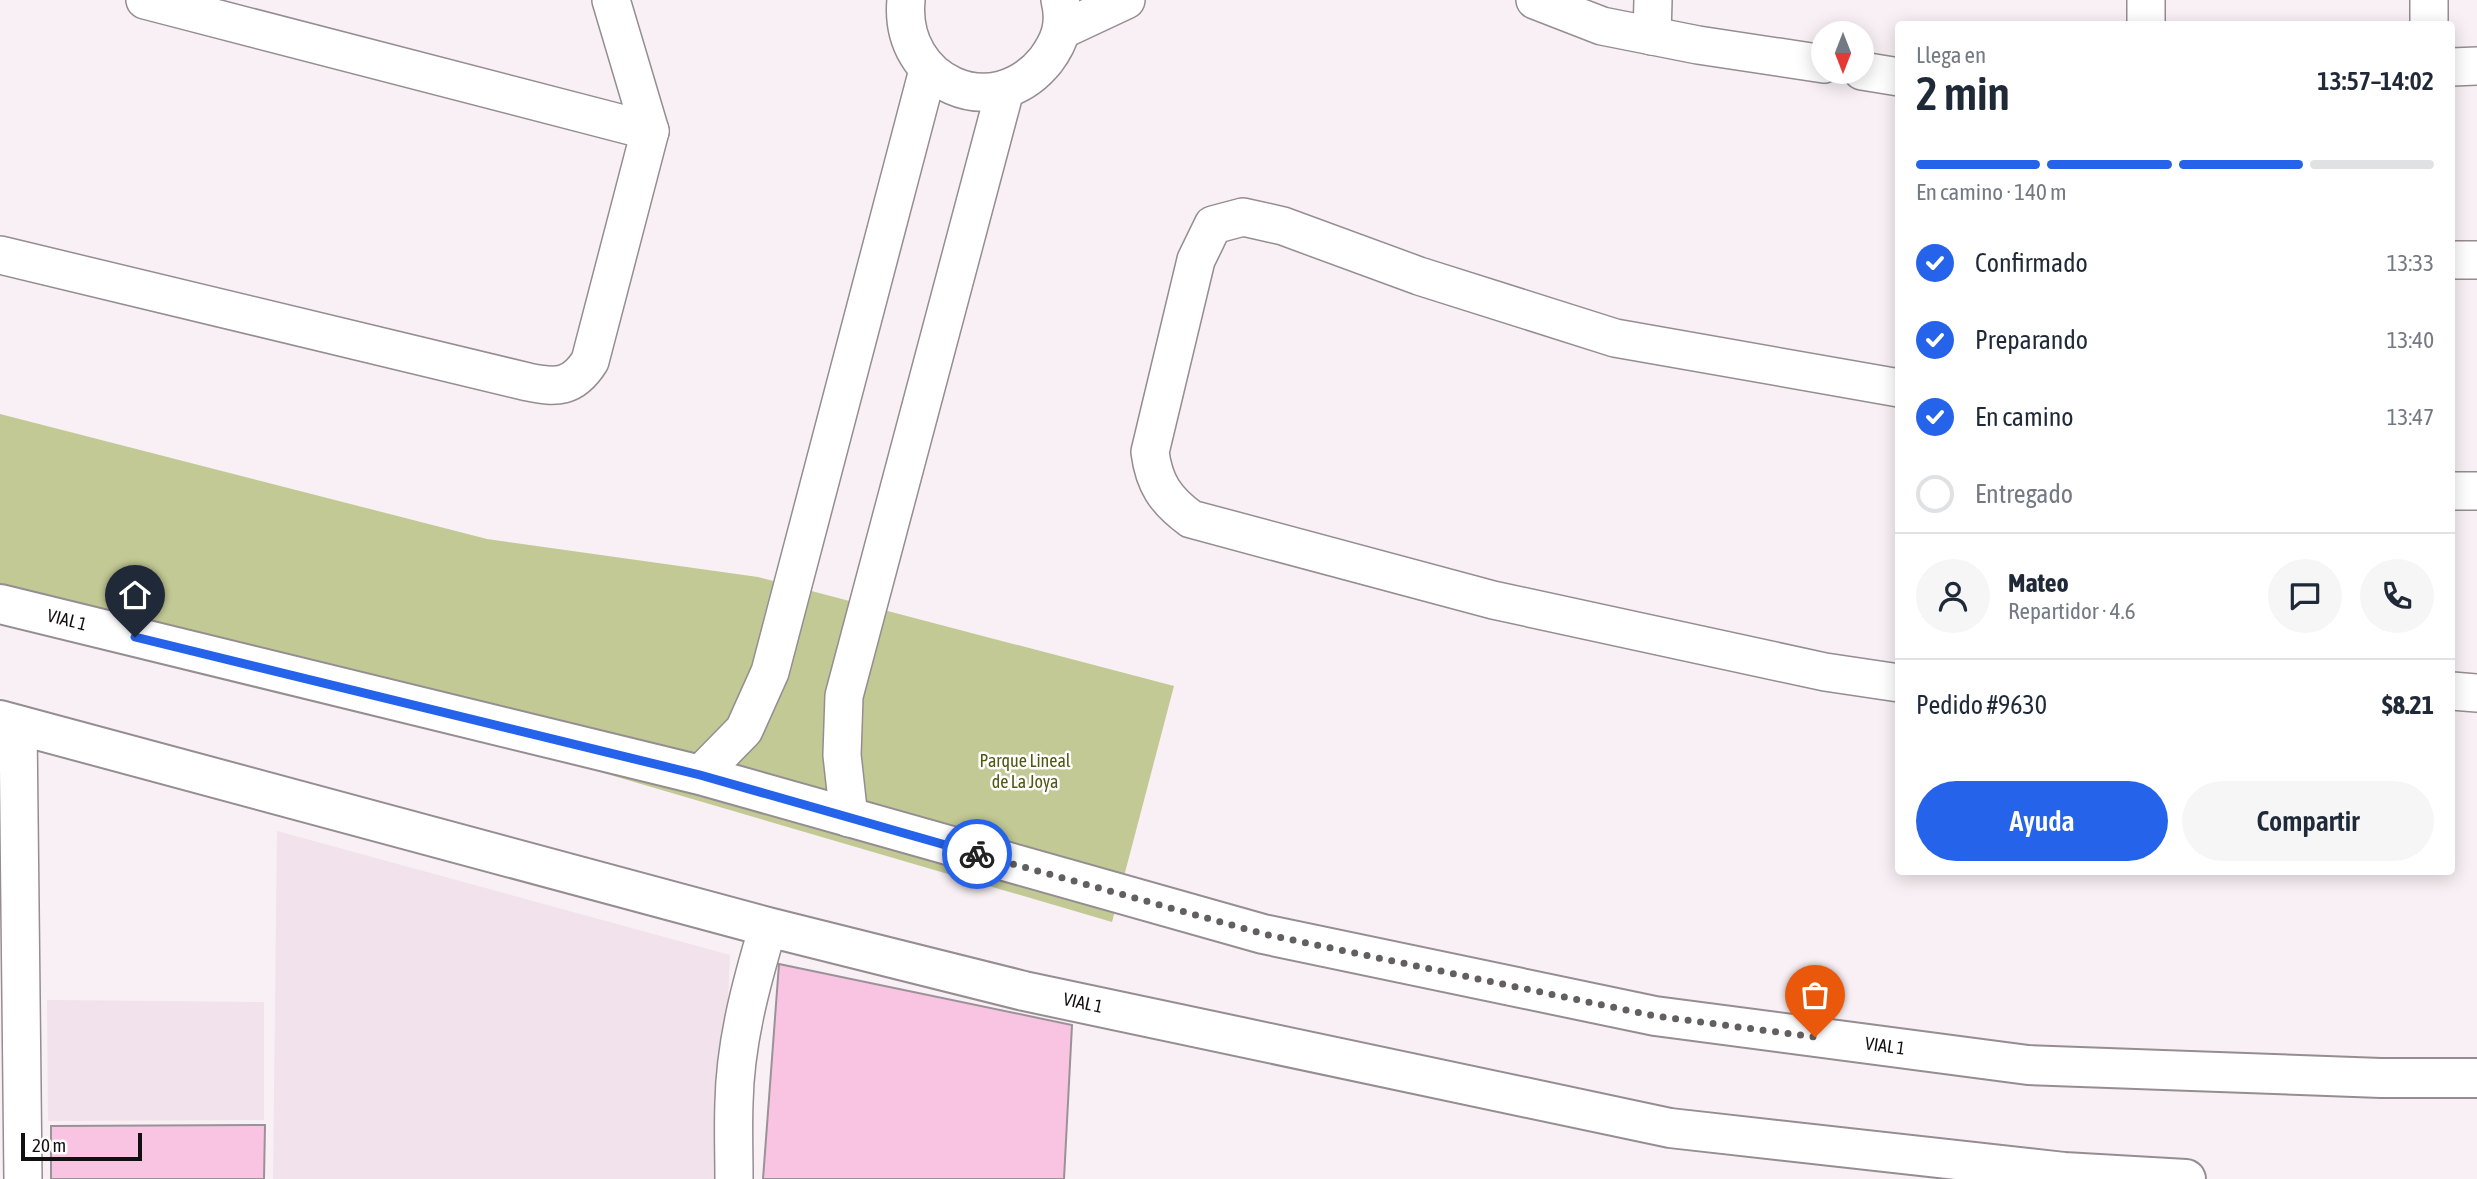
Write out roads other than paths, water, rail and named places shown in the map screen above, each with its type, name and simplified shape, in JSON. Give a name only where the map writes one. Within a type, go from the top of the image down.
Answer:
[{"type":"street","points":[[145,0],[650,131]]},
{"type":"street","points":[[0,256],[528,382],[546,386],[566,384],[580,376],[590,361],[650,131],[611,0]]},
{"type":"street","points":[[906,0],[904,20],[912,47],[928,70],[950,86],[977,92],[1004,90],[1035,74],[1056,47],[1061,15],[1126,0]]},
{"type":"street","points":[[1535,0],[1602,26],[1811,62]]},
{"type":"street","points":[[1652,36],[1653,0]]},
{"type":"street","points":[[2146,0],[2146,21]]},
{"type":"street","points":[[2429,0],[2429,21]]},
{"type":"street","points":[[2455,67],[2477,66]]},
{"type":"street","points":[[700,775],[744,730],[770,672],[928,70]]},
{"type":"street","points":[[1874,73],[1895,76]]},
{"type":"street","points":[[849,818],[842,755],[844,696],[1004,90]]},
{"type":"street","points":[[1895,387],[1615,338],[1419,276],[1283,226],[1243,217],[1213,225],[1196,260],[1150,452],[1152,472],[1160,491],[1174,507],[1191,519],[1493,600],[1825,672],[1895,682]]},
{"type":"street","points":[[2455,260],[2477,260]]},
{"type":"street","points":[[2455,491],[2477,491]]},
{"type":"street","name":"VIAL 1","points":[[0,604],[700,775],[1264,934],[1655,1016],[2028,1065],[2367,1077],[2477,1078]]},
{"type":"street","points":[[2455,691],[2477,693]]},
{"type":"street","points":[[9,722],[23,1179]]},
{"type":"street","name":"VIAL 1","points":[[9,722],[768,927],[1024,991],[1670,1128],[2064,1172],[2186,1179]]},
{"type":"street","points":[[734,1179],[737,1064],[753,976],[768,927]]},
{"type":"park label","name":"Parque Lineal de La Joya","points":[[1025,771]]}]
